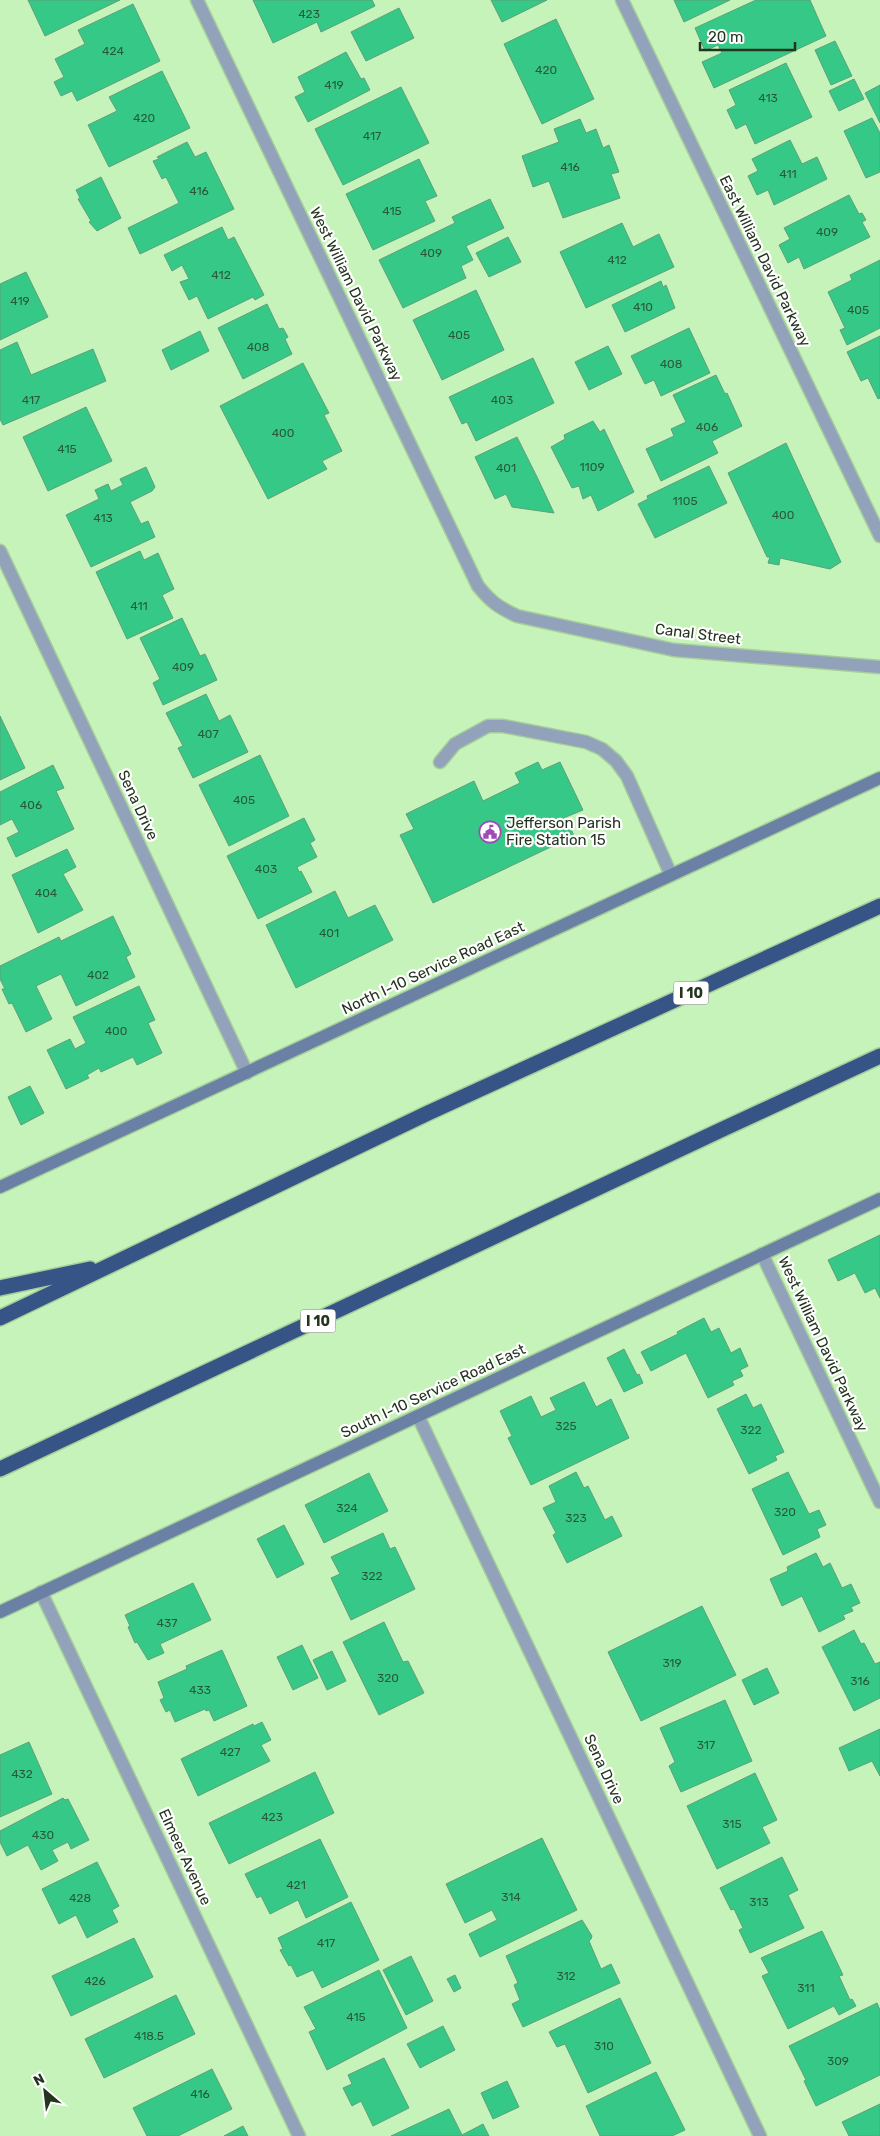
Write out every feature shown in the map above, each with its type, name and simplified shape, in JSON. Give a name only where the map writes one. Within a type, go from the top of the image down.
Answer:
[{"type":"highway","name":"I 10","points":[[0,1318],[428,1113],[880,906]]},
{"type":"highway","name":"I 10","points":[[0,1469],[358,1302],[552,1208],[880,1056]]},
{"type":"highway","points":[[0,1288],[116,1263]]},
{"type":"street","name":"West William David Parkway","points":[[197,0],[478,586],[489,600]]},
{"type":"street","name":"East William David Parkway","points":[[622,0],[880,536]]},
{"type":"street","name":"Sena Drive","points":[[0,551],[247,1072]]},
{"type":"street","name":"Canal Street","points":[[489,600],[496,606],[517,616],[674,650],[880,667]]},
{"type":"street","points":[[440,762],[455,744],[488,726],[503,726],[586,742],[602,749],[616,761],[626,776],[671,875]]},
{"type":"street","name":"North I-10 Service Road East","points":[[0,1187],[880,778]]},
{"type":"street","name":"South I-10 Service Road East","points":[[0,1612],[880,1199]]},
{"type":"street","name":"West William David Parkway","points":[[762,1254],[880,1502]]},
{"type":"street","name":"Sena Drive","points":[[418,1416],[760,2136]]},
{"type":"street","name":"Elmeer Avenue","points":[[42,1592],[299,2136]]},
{"type":"building","points":[[28,0],[120,0],[45,36]]},
{"type":"building","points":[[253,0],[372,0],[375,6],[321,32],[317,22],[273,43]]},
{"type":"building","points":[[491,0],[547,0],[502,22]]},
{"type":"building","points":[[674,0],[730,0],[684,22]]},
{"type":"building","points":[[756,0],[810,0],[826,36],[714,88],[702,62],[722,53],[718,45],[705,51],[695,28]]},
{"type":"building","points":[[133,4],[160,61],[77,101],[72,91],[61,96],[54,82],[64,77],[55,59],[85,44],[78,30]]},
{"type":"building","points":[[399,8],[414,38],[366,61],[351,32]]},
{"type":"building","points":[[556,19],[594,99],[542,124],[504,44]]},
{"type":"building","points":[[835,41],[852,76],[831,85],[815,50]]},
{"type":"building","points":[[346,52],[361,79],[364,78],[370,90],[308,122],[295,97],[305,92],[298,77]]},
{"type":"building","points":[[786,63],[812,117],[755,144],[746,124],[736,129],[727,110],[736,105],[729,90]]},
{"type":"building","points":[[162,71],[190,128],[109,167],[88,125],[117,111],[109,97]]},
{"type":"building","points":[[854,79],[864,99],[839,111],[829,91]]},
{"type":"building","points":[[880,85],[880,123],[865,93]]},
{"type":"building","points":[[401,87],[429,143],[343,185],[315,129]]},
{"type":"building","points":[[872,118],[880,133],[880,172],[866,178],[844,131]]},
{"type":"building","points":[[580,119],[586,133],[596,129],[603,148],[609,145],[619,172],[611,174],[620,198],[563,218],[549,181],[533,187],[522,156],[559,142],[554,129]]},
{"type":"building","points":[[790,140],[802,164],[817,157],[827,179],[774,205],[768,190],[757,195],[748,176],[758,171],[752,159]]},
{"type":"building","points":[[187,142],[195,157],[206,152],[234,209],[140,254],[128,228],[179,203],[166,177],[162,179],[153,161],[159,159],[157,157]]},
{"type":"building","points":[[419,159],[437,196],[425,201],[435,221],[373,250],[346,194]]},
{"type":"building","points":[[101,177],[121,218],[97,231],[89,222],[91,221],[78,199],[80,198],[76,190]]},
{"type":"building","points":[[849,195],[859,214],[862,213],[866,220],[862,222],[870,237],[804,269],[799,257],[788,263],[779,245],[790,239],[784,228]]},
{"type":"building","points":[[490,199],[504,228],[466,246],[473,260],[461,266],[466,278],[403,308],[379,260],[455,223],[452,217]]},
{"type":"building","points":[[622,223],[633,247],[659,234],[674,267],[586,308],[560,252]]},
{"type":"building","points":[[222,227],[228,240],[234,237],[264,295],[255,300],[253,297],[208,319],[197,296],[189,300],[180,282],[189,279],[182,265],[172,271],[164,255]]},
{"type":"building","points":[[508,237],[521,262],[489,277],[476,253]]},
{"type":"building","points":[[880,260],[880,328],[847,345],[840,330],[845,328],[828,292],[852,280],[850,275]]},
{"type":"building","points":[[26,272],[48,317],[0,340],[0,284]]},
{"type":"building","points":[[661,281],[663,287],[666,285],[675,308],[625,332],[612,305]]},
{"type":"building","points":[[476,290],[504,350],[442,380],[413,320]]},
{"type":"building","points":[[267,304],[279,329],[283,328],[288,337],[285,339],[292,354],[243,379],[218,328]]},
{"type":"building","points":[[689,328],[710,373],[661,396],[654,380],[645,384],[631,356]]},
{"type":"building","points":[[200,331],[209,351],[171,370],[162,350]]},
{"type":"building","points":[[880,336],[880,398],[878,399],[868,378],[861,381],[847,352]]},
{"type":"building","points":[[17,342],[31,375],[93,349],[106,381],[3,425],[0,419],[0,350]]},
{"type":"building","points":[[608,346],[622,374],[589,390],[575,362]]},
{"type":"building","points":[[533,358],[554,403],[476,441],[467,422],[462,424],[449,397]]},
{"type":"building","points":[[303,363],[329,413],[324,415],[342,451],[322,461],[327,469],[268,499],[220,406]]},
{"type":"building","points":[[716,375],[725,394],[727,393],[742,426],[712,441],[718,453],[661,481],[646,449],[674,436],[671,429],[686,422],[673,395]]},
{"type":"building","points":[[86,407],[112,461],[48,491],[23,437]]},
{"type":"building","points":[[593,421],[600,432],[604,429],[634,492],[598,511],[591,495],[583,499],[579,486],[572,488],[551,447],[565,439],[564,435]]},
{"type":"building","points":[[517,437],[554,513],[512,507],[506,494],[495,499],[475,457]]},
{"type":"building","points":[[786,443],[841,562],[830,569],[780,558],[779,565],[768,563],[770,557],[767,557],[728,473]]},
{"type":"building","points":[[709,466],[727,503],[655,538],[638,504],[648,499],[647,496]]},
{"type":"building","points":[[146,467],[155,487],[152,491],[130,502],[141,524],[148,521],[155,537],[91,567],[66,515],[99,499],[95,490],[108,484],[111,491],[123,485],[120,479]]},
{"type":"building","points":[[140,551],[144,560],[158,553],[174,589],[162,595],[173,618],[127,639],[96,572]]},
{"type":"building","points":[[182,618],[200,656],[205,654],[217,680],[163,705],[153,683],[160,679],[140,638]]},
{"type":"building","points":[[206,694],[219,721],[230,715],[248,752],[193,778],[178,748],[183,746],[166,713]]},
{"type":"building","points":[[0,716],[25,768],[0,780]]},
{"type":"building","points":[[260,755],[289,816],[229,846],[199,785]]},
{"type":"building","name":"Jefferson Parish Fire Station 15","points":[[538,762],[542,770],[560,762],[583,810],[566,817],[574,836],[433,903],[400,835],[414,829],[406,814],[474,781],[483,801],[520,783],[515,773]]},
{"type":"building","points":[[53,765],[64,788],[56,791],[74,829],[16,857],[7,838],[19,832],[12,819],[0,825],[0,792]]},
{"type":"building","points":[[304,818],[315,840],[310,843],[317,857],[297,867],[312,892],[258,919],[227,856]]},
{"type":"building","points":[[67,849],[76,867],[63,874],[83,910],[38,933],[12,875]]},
{"type":"building","points":[[335,891],[348,918],[375,905],[393,940],[296,988],[266,925]]},
{"type":"building","points":[[113,916],[131,954],[126,957],[135,977],[76,1006],[61,974],[36,986],[52,1019],[26,1032],[12,1003],[9,1004],[2,989],[5,989],[0,979],[0,966],[59,937],[61,941]]},
{"type":"building","points":[[139,986],[155,1020],[148,1023],[162,1053],[137,1065],[133,1057],[101,1072],[99,1068],[87,1075],[89,1078],[66,1089],[47,1050],[70,1039],[75,1049],[86,1043],[73,1017]]},
{"type":"building","points":[[30,1086],[44,1113],[21,1125],[8,1097]]},
{"type":"building","points":[[880,1235],[880,1298],[875,1288],[865,1293],[855,1273],[838,1281],[828,1260]]},
{"type":"building","points":[[704,1318],[711,1332],[719,1328],[731,1353],[740,1348],[748,1366],[740,1370],[743,1376],[732,1381],[734,1385],[708,1398],[686,1353],[651,1371],[641,1352],[678,1334],[677,1332]]},
{"type":"building","points":[[624,1349],[643,1383],[624,1392],[607,1358]]},
{"type":"building","points":[[584,1382],[596,1407],[611,1399],[629,1438],[531,1485],[508,1438],[512,1436],[500,1411],[531,1396],[541,1417],[556,1410],[550,1398]]},
{"type":"building","points":[[746,1394],[753,1408],[761,1404],[784,1452],[775,1456],[777,1460],[749,1474],[717,1409]]},
{"type":"building","points":[[576,1472],[584,1488],[588,1486],[605,1520],[612,1516],[622,1536],[567,1563],[553,1535],[556,1533],[543,1508],[556,1502],[549,1486]]},
{"type":"building","points":[[788,1472],[809,1514],[819,1510],[826,1525],[817,1529],[820,1537],[783,1555],[752,1489]]},
{"type":"building","points":[[369,1473],[388,1511],[324,1543],[305,1505]]},
{"type":"building","points":[[284,1525],[304,1564],[277,1578],[257,1539]]},
{"type":"building","points":[[383,1533],[390,1549],[395,1547],[415,1589],[351,1620],[331,1578],[340,1574],[331,1557]]},
{"type":"building","points":[[816,1553],[823,1567],[830,1563],[842,1588],[851,1584],[860,1603],[851,1607],[853,1611],[843,1615],[845,1619],[819,1632],[802,1596],[782,1606],[770,1579],[788,1571],[787,1567]]},
{"type":"building","points":[[193,1583],[211,1620],[160,1644],[164,1653],[148,1660],[137,1642],[135,1643],[125,1615]]},
{"type":"building","points":[[702,1606],[736,1675],[641,1721],[608,1652]]},
{"type":"building","points":[[384,1622],[403,1662],[408,1661],[424,1693],[379,1715],[343,1642]]},
{"type":"building","points":[[854,1630],[861,1644],[864,1643],[875,1664],[880,1662],[880,1698],[854,1711],[822,1647]]},
{"type":"building","points":[[302,1645],[318,1678],[293,1690],[277,1657]]},
{"type":"building","points":[[222,1650],[247,1706],[214,1721],[209,1710],[206,1711],[205,1709],[175,1722],[170,1710],[166,1712],[160,1700],[164,1698],[158,1682],[187,1669],[186,1666]]},
{"type":"building","points":[[332,1651],[346,1681],[327,1690],[313,1660]]},
{"type":"building","points":[[767,1668],[779,1693],[754,1705],[742,1680]]},
{"type":"building","points":[[725,1700],[752,1761],[681,1792],[669,1766],[675,1762],[660,1728]]},
{"type":"building","points":[[262,1722],[271,1740],[261,1745],[270,1761],[198,1796],[181,1759],[253,1724],[254,1726]]},
{"type":"building","points":[[880,1729],[880,1776],[872,1761],[849,1771],[839,1748]]},
{"type":"building","points":[[29,1742],[52,1794],[0,1817],[0,1755]]},
{"type":"building","points":[[315,1772],[334,1813],[229,1864],[209,1823]]},
{"type":"building","points":[[755,1773],[777,1820],[762,1827],[770,1843],[717,1869],[687,1806]]},
{"type":"building","points":[[63,1798],[65,1800],[68,1799],[89,1840],[71,1849],[68,1842],[52,1850],[58,1861],[41,1870],[28,1845],[7,1856],[0,1842],[0,1831]]},
{"type":"building","points":[[542,1838],[577,1910],[480,1957],[469,1934],[497,1920],[492,1910],[465,1923],[446,1884]]},
{"type":"building","points":[[320,1839],[348,1897],[306,1918],[298,1900],[270,1914],[261,1896],[257,1898],[245,1874]]},
{"type":"building","points":[[782,1857],[798,1890],[788,1895],[804,1928],[750,1953],[739,1930],[743,1928],[734,1909],[731,1910],[720,1888]]},
{"type":"building","points":[[97,1862],[119,1906],[112,1910],[118,1922],[87,1938],[76,1915],[59,1924],[42,1889]]},
{"type":"building","points":[[351,1902],[379,1960],[322,1988],[313,1970],[297,1977],[280,1950],[283,1949],[278,1938]]},
{"type":"building","points":[[582,1920],[592,1936],[589,1941],[601,1969],[611,1964],[620,1983],[523,2027],[512,2004],[520,2000],[514,1985],[518,1983],[506,1956]]},
{"type":"building","points":[[822,1931],[843,1975],[839,1976],[850,2000],[852,1999],[856,2006],[839,2015],[834,2006],[788,2029],[762,1976],[769,1973],[761,1958]]},
{"type":"building","points":[[134,1938],[153,1977],[71,2016],[52,1976]]},
{"type":"building","points":[[411,1956],[433,2001],[406,2015],[383,1970]]},
{"type":"building","points":[[379,1970],[407,2028],[327,2070],[309,2032],[316,2029],[304,2007]]},
{"type":"building","points":[[455,1975],[461,1988],[454,1992],[447,1979]]},
{"type":"building","points":[[176,1995],[195,2034],[104,2078],[85,2039]]},
{"type":"building","points":[[620,1998],[651,2063],[588,2093],[565,2044],[557,2047],[549,2032]]},
{"type":"building","points":[[877,2003],[880,2010],[880,2075],[816,2106],[804,2081],[806,2080],[789,2046]]},
{"type":"building","points":[[443,2026],[455,2050],[420,2068],[407,2044]]},
{"type":"building","points":[[384,2058],[409,2108],[373,2126],[361,2101],[352,2106],[343,2088],[352,2084],[348,2075]]},
{"type":"building","points":[[212,2069],[232,2109],[178,2136],[147,2136],[133,2108]]},
{"type":"building","points":[[656,2072],[685,2130],[672,2136],[600,2136],[586,2106]]},
{"type":"building","points":[[507,2081],[519,2107],[493,2119],[481,2093]]},
{"type":"building","points":[[880,2104],[880,2136],[849,2136],[842,2122]]},
{"type":"building","points":[[449,2109],[462,2135],[483,2124],[489,2136],[391,2136]]},
{"type":"building","points":[[243,2126],[248,2136],[224,2136]]},
{"type":"place","name":"Jefferson Parish Fire Station 15","points":[[490,832]]}]
